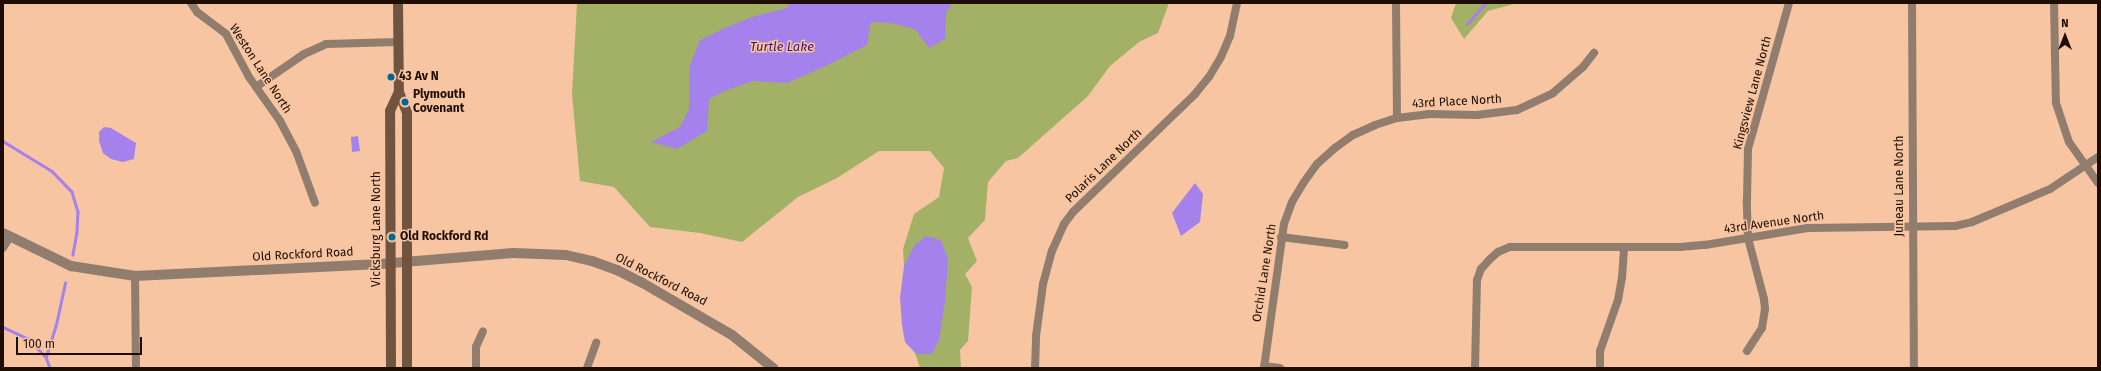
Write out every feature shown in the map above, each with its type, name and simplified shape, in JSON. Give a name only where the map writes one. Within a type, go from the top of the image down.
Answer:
[{"type":"main road","name":"Vicksburg Lane North","points":[[398,3],[398,92],[406,114],[408,262],[407,368]]},
{"type":"main road","name":"Vicksburg Lane North","points":[[390,368],[390,111],[398,92]]},
{"type":"street","name":"Weston Lane North","points":[[191,3],[197,12],[226,34],[256,87],[289,136],[315,203]]},
{"type":"street","name":"Polaris Lane North","points":[[1035,368],[1036,336],[1043,284],[1052,251],[1064,224],[1073,212],[1195,94],[1221,57],[1230,36],[1237,3]]},
{"type":"street","points":[[1396,3],[1396,118]]},
{"type":"street","name":"Kingsview Lane North","points":[[1747,351],[1762,328],[1765,309],[1764,299],[1748,238],[1748,149],[1789,3]]},
{"type":"street","name":"Juneau Lane North","points":[[1912,3],[1912,227],[1914,368]]},
{"type":"street","points":[[2054,3],[2056,103],[2069,142],[2098,183]]},
{"type":"street","points":[[256,87],[304,54],[326,44],[398,42]]},
{"type":"street","name":"43rd Place North","points":[[1396,118],[1428,114],[1477,115],[1517,110],[1553,93],[1583,67],[1594,53]]},
{"type":"street","name":"Orchid Lane North","points":[[1264,367],[1281,237],[1292,202],[1317,164],[1335,148],[1354,135],[1375,124],[1396,118]]},
{"type":"street","name":"43rd Avenue North","points":[[1475,368],[1475,292],[1477,280],[1481,269],[1489,260],[1498,252],[1510,247],[1705,245],[1808,228],[1939,227],[1972,222],[2050,189],[2098,157]]},
{"type":"street","points":[[3,248],[6,235]]},
{"type":"street","name":"Old Rockford Road","points":[[6,235],[70,266],[135,276],[408,262],[513,253],[566,256],[592,261],[617,270],[703,317],[732,335],[773,368]]},
{"type":"street","points":[[1281,237],[1344,245]]},
{"type":"street","points":[[1600,368],[1600,351],[1621,285],[1624,247]]},
{"type":"street","points":[[135,276],[136,368]]},
{"type":"street","points":[[476,368],[476,347],[483,331]]},
{"type":"street","points":[[587,368],[596,343]]},
{"type":"street","points":[[1264,367],[1280,368]]},
{"type":"green space","points":[[577,3],[1169,3],[1158,33],[1139,42],[1110,66],[1088,96],[1018,158],[1006,161],[988,182],[985,220],[968,238],[977,261],[965,274],[972,287],[968,341],[960,350],[961,368],[920,368],[908,331],[903,249],[914,214],[939,197],[944,168],[930,151],[879,151],[837,178],[798,197],[742,242],[700,233],[650,227],[614,187],[580,181],[572,94]]},
{"type":"green space","points":[[1456,3],[1518,3],[1488,11],[1464,39],[1451,18]]},
{"type":"water","name":"Turtle Lake","points":[[788,3],[952,3],[946,13],[945,39],[929,48],[915,29],[890,23],[871,22],[867,45],[826,66],[787,83],[753,81],[727,90],[709,99],[707,131],[677,149],[651,142],[680,127],[689,109],[689,68],[700,40],[755,16],[787,8]]},
{"type":"water","points":[[104,127],[111,128],[136,143],[134,159],[123,162],[111,159],[103,153],[99,141],[99,132]]},
{"type":"water","points":[[358,136],[360,151],[352,152],[351,137]]},
{"type":"water","points":[[1195,183],[1203,194],[1200,222],[1181,236],[1172,213]]},
{"type":"water","points":[[926,236],[941,240],[948,259],[945,302],[939,340],[932,354],[916,354],[905,342],[900,298],[904,266],[914,246]]},
{"type":"waterway","points":[[1467,24],[1485,3]]},
{"type":"waterway","points":[[3,141],[52,171],[72,192],[78,212],[77,232],[73,255]]},
{"type":"waterway","points":[[46,357],[56,325],[65,283]]},
{"type":"waterway","points":[[3,327],[29,339],[46,357],[50,368]]},
{"type":"place","name":"43 Av N","points":[[391,77]]},
{"type":"place","name":"Plymouth Covenant","points":[[405,102]]},
{"type":"place","name":"Old Rockford Rd","points":[[392,237]]}]
